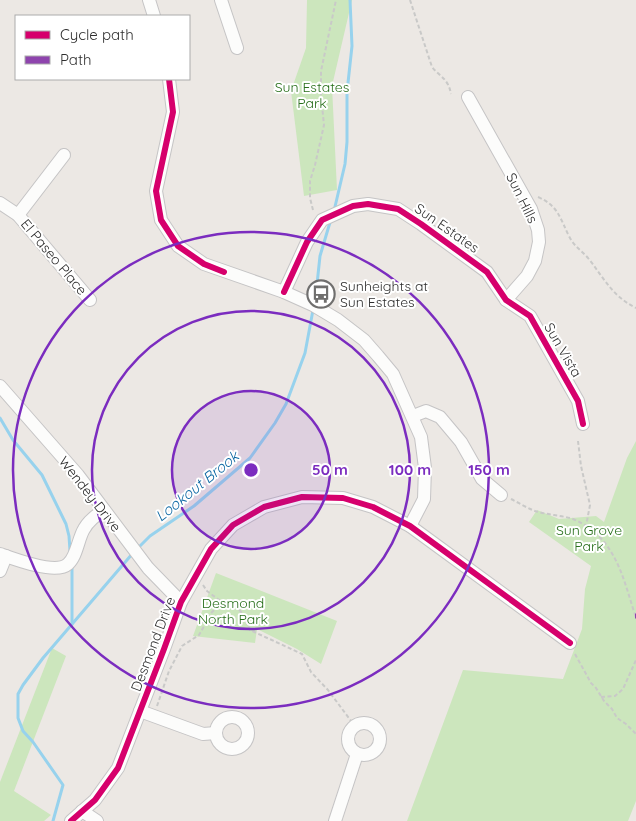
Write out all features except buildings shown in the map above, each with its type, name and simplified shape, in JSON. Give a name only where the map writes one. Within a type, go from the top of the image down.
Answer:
[{"type":"street","points":[[150,0],[154,15]]},
{"type":"street","points":[[221,0],[237,48]]},
{"type":"street","points":[[169,80],[173,112],[156,191],[161,220],[178,246],[204,264],[313,304],[338,320],[364,340],[392,374],[413,416],[421,437],[425,468],[424,499],[410,526]]},
{"type":"street","name":"Sun Hills","points":[[468,97],[531,209],[538,230],[535,261],[527,276],[506,300]]},
{"type":"street","name":"El Paseo Place","points":[[18,215],[64,156]]},
{"type":"street","name":"El Paseo Place","points":[[0,204],[18,215],[90,300]]},
{"type":"street","name":"Sun Estates","points":[[284,292],[307,242],[322,220],[341,211],[368,204],[398,210],[421,224],[487,272],[506,300]]},
{"type":"street","name":"Sun Vista","points":[[506,300],[530,316],[578,400],[582,424]]},
{"type":"street","name":"Wendey Drive","points":[[0,386],[78,475],[134,550],[180,602]]},
{"type":"street","points":[[413,416],[426,411],[440,417],[461,442],[482,479],[501,495]]},
{"type":"street","name":"Desmond Drive","points":[[71,821],[95,800],[118,768],[180,602],[211,549],[232,526],[264,507],[302,497],[343,498],[374,508],[410,526],[570,643]]},
{"type":"street","points":[[0,571],[3,555],[49,568],[61,568],[68,564],[83,530],[90,520],[104,510]]},
{"type":"street","points":[[140,711],[203,734],[216,733]]},
{"type":"street","points":[[367,723],[378,730],[380,737],[376,750],[364,755],[357,754],[352,750],[348,744],[348,737],[354,725],[367,723]]},
{"type":"street","points":[[335,821],[357,754]]},
{"type":"street","points":[[82,811],[97,821]]},
{"type":"path","points":[[313,210],[310,198],[310,181],[324,125],[320,96],[321,71],[336,0]]},
{"type":"path","points":[[410,0],[432,67],[445,78],[451,94]]},
{"type":"path","points":[[533,196],[550,202],[560,217],[570,239],[616,296],[636,308]]},
{"type":"path","points":[[578,441],[581,466],[590,505],[586,526]]},
{"type":"path","points":[[501,495],[534,511],[571,519],[586,526],[608,545],[615,557],[636,618]]},
{"type":"path","points":[[196,575],[207,590],[222,603],[235,605],[243,614],[250,630],[302,654],[312,672],[354,725]]},
{"type":"path","points":[[156,708],[169,671],[182,646],[199,635],[212,612],[222,603]]},
{"type":"path","points":[[570,643],[591,683],[617,718],[636,734]]},
{"type":"path","points":[[602,697],[615,696],[623,689],[636,660]]},
{"type":"green space","name":"Sun Estates Park","points":[[307,0],[352,0],[332,86],[337,190],[304,196],[291,91],[306,48]]},
{"type":"green space","name":"Sun Grove Park","points":[[636,441],[636,801],[628,821],[407,821],[463,670],[563,679],[582,629],[585,589],[591,566],[529,522],[537,510],[559,519],[596,516],[604,522],[627,458]]},
{"type":"green space","name":"Desmond North Park","points":[[216,573],[337,621],[321,664],[297,649],[257,629],[255,643],[193,636]]},
{"type":"green space","points":[[52,648],[66,656],[14,791],[51,815],[44,821],[0,821],[0,782]]},
{"type":"waterway","name":"Lookout Brook","points":[[334,211],[345,164],[347,142],[347,92],[352,46],[350,0]]},
{"type":"waterway","name":"Lookout Brook","points":[[315,303],[320,256],[331,219]]},
{"type":"waterway","name":"Lookout Brook","points":[[137,549],[150,536],[194,506],[250,458],[286,404],[305,353],[313,310]]},
{"type":"waterway","points":[[0,418],[13,440],[42,475],[66,524],[70,551]]},
{"type":"waterway","name":"Lookout Brook","points":[[53,821],[63,785],[23,731],[18,718],[18,694],[43,658],[133,553]]},
{"type":"waterway","points":[[72,565],[72,624]]},
{"type":"cycle path","points":[[169,80],[173,112],[156,191],[161,220],[178,246],[204,264],[224,272]]},
{"type":"cycle path","points":[[284,292],[307,242],[322,220],[353,206],[368,204],[398,209],[487,272],[506,300],[530,316],[578,401],[583,424]]},
{"type":"cycle path","points":[[71,821],[95,800],[118,768],[181,602],[211,549],[233,525],[264,507],[302,497],[343,498],[373,507],[410,526],[570,643]]},
{"type":"place","name":"Sunheights at Sun Estates","points":[[321,294]]}]
